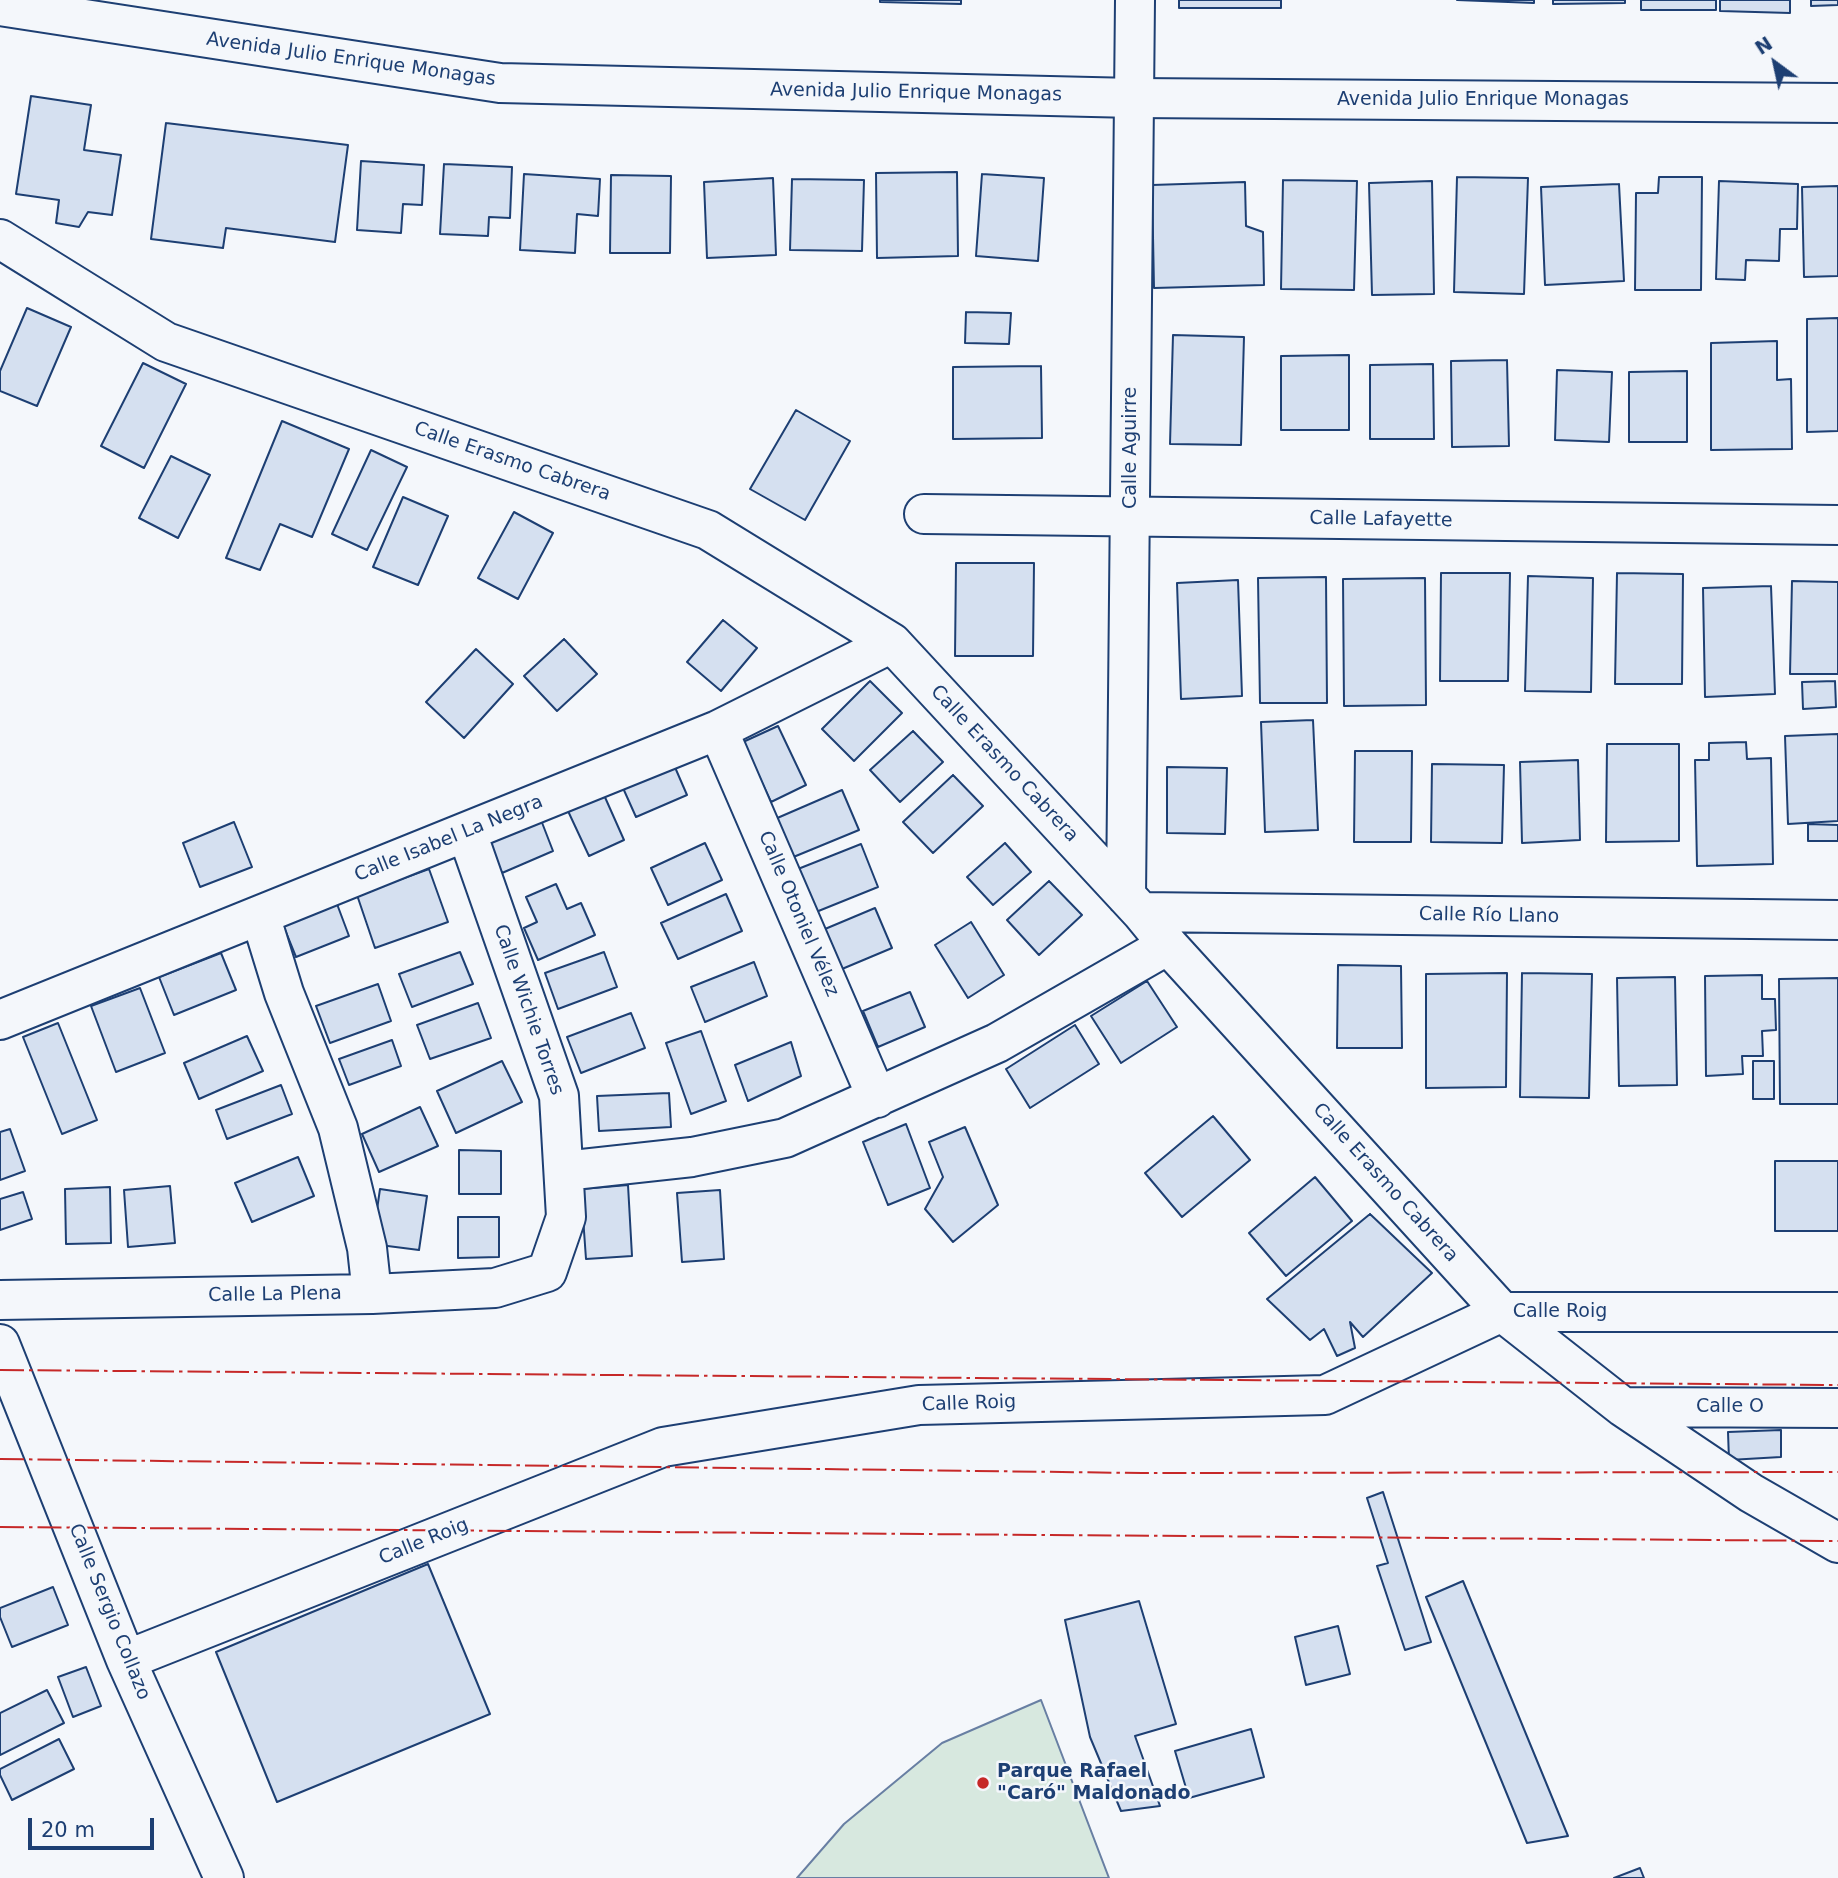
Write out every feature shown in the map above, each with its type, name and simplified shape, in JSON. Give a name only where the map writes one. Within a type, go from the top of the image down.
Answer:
[{"type":"street","name":"Calle Aguirre","points":[[1134,904],[1131,517],[1135,0]]},
{"type":"street","name":"Avenida Julio Enrique Monagas","points":[[3,14],[500,83],[1134,98],[1838,103]]},
{"type":"street","name":"Calle Erasmo Cabrera","points":[[0,239],[166,342],[708,530],[892,643],[1134,904],[1168,945],[1502,1312],[1623,1407],[1751,1493],[1838,1543]]},
{"type":"street","name":"Calle Lafayette","points":[[925,514],[1838,525]]},
{"type":"street","name":"Calle Isabel La Negra","points":[[0,1020],[718,730],[892,643]]},
{"type":"street","name":"Calle Otoniel Vélez","points":[[718,730],[877,1098]]},
{"type":"street","name":"Calle Wichie Torres","points":[[467,833],[559,1096],[566,1217],[547,1272]]},
{"type":"street","name":"Calle Río Llano","points":[[1134,904],[1838,920]]},
{"type":"street","points":[[260,915],[284,993],[338,1128],[367,1248],[372,1294]]},
{"type":"street","points":[[564,1171],[692,1157],[785,1138],[997,1043],[1168,945]]},
{"type":"street","name":"Calle La Plena","points":[[0,1300],[372,1294],[495,1288],[547,1272]]},
{"type":"street","name":"Calle Roig","points":[[126,1660],[663,1447],[919,1405],[1325,1395],[1502,1312],[1838,1312]]},
{"type":"street","name":"Calle Sergio Collazo","points":[[0,1344],[126,1660],[224,1878]]},
{"type":"street","name":"Calle O","points":[[1623,1407],[1838,1408]]},
{"type":"shaded area","name":"Parque Rafael \"Caró\" Maldonado","points":[[1041,1700],[1109,1878],[797,1878],[844,1824],[942,1743]]},
{"type":"building","points":[[961,0],[961,4],[880,2]]},
{"type":"building","points":[[1179,0],[1281,0],[1281,8],[1179,8]]},
{"type":"building","points":[[1457,0],[1534,0],[1534,3]]},
{"type":"building","points":[[1553,0],[1625,0],[1625,3],[1553,4]]},
{"type":"building","points":[[1641,0],[1716,0],[1716,10],[1641,10]]},
{"type":"building","points":[[1720,0],[1790,0],[1790,13],[1720,11]]},
{"type":"building","points":[[1811,0],[1838,0],[1838,5],[1811,6]]},
{"type":"building","points":[[31,96],[91,105],[84,150],[121,155],[112,215],[88,212],[79,227],[56,223],[59,200],[16,194]]},
{"type":"building","points":[[166,123],[348,145],[335,242],[226,228],[223,248],[151,239]]},
{"type":"building","points":[[361,161],[424,165],[422,205],[403,204],[401,233],[357,230]]},
{"type":"building","points":[[444,164],[512,167],[510,218],[489,217],[488,236],[440,234]]},
{"type":"building","points":[[957,172],[958,256],[877,258],[876,173]]},
{"type":"building","points":[[524,174],[600,179],[598,216],[577,214],[575,253],[520,250]]},
{"type":"building","points":[[982,174],[1044,178],[1038,261],[976,256]]},
{"type":"building","points":[[611,175],[671,176],[670,253],[610,253]]},
{"type":"building","points":[[1457,177],[1528,178],[1524,294],[1454,292]]},
{"type":"building","points":[[1659,177],[1702,177],[1701,290],[1635,290],[1636,193],[1658,193]]},
{"type":"building","points":[[773,178],[776,255],[707,258],[704,182]]},
{"type":"building","points":[[792,179],[864,180],[862,251],[790,250]]},
{"type":"building","points":[[1283,180],[1357,181],[1354,290],[1281,289]]},
{"type":"building","points":[[1432,181],[1434,294],[1372,295],[1369,183]]},
{"type":"building","points":[[1719,181],[1798,184],[1797,229],[1780,229],[1779,261],[1746,260],[1745,280],[1716,279]]},
{"type":"building","points":[[1245,182],[1246,226],[1263,232],[1264,285],[1154,288],[1152,185]]},
{"type":"building","points":[[1619,184],[1624,281],[1545,285],[1541,187]]},
{"type":"building","points":[[1838,186],[1838,276],[1804,277],[1802,187]]},
{"type":"building","points":[[27,308],[71,327],[37,406],[0,391],[0,371]]},
{"type":"building","points":[[966,312],[1011,313],[1009,344],[965,343]]},
{"type":"building","points":[[1838,318],[1838,431],[1807,432],[1807,319]]},
{"type":"building","points":[[1173,335],[1244,337],[1241,445],[1170,444]]},
{"type":"building","points":[[1777,341],[1777,380],[1791,379],[1792,449],[1711,450],[1711,343]]},
{"type":"building","points":[[1349,355],[1349,430],[1281,430],[1281,356]]},
{"type":"building","points":[[1507,360],[1509,446],[1452,447],[1451,361]]},
{"type":"building","points":[[143,363],[186,384],[144,468],[101,446]]},
{"type":"building","points":[[1433,364],[1434,439],[1370,439],[1370,365]]},
{"type":"building","points":[[1041,366],[1042,438],[953,439],[953,367]]},
{"type":"building","points":[[1557,370],[1612,372],[1609,442],[1555,440]]},
{"type":"building","points":[[1687,371],[1687,442],[1629,442],[1629,372]]},
{"type":"building","points":[[796,410],[850,441],[805,520],[750,489]]},
{"type":"building","points":[[282,421],[349,449],[312,537],[280,524],[260,570],[226,558]]},
{"type":"building","points":[[371,450],[407,467],[367,550],[332,534]]},
{"type":"building","points":[[171,456],[210,475],[178,538],[139,518]]},
{"type":"building","points":[[403,497],[448,516],[418,585],[373,567]]},
{"type":"building","points":[[514,512],[553,533],[518,599],[478,578]]},
{"type":"building","points":[[956,563],[1034,563],[1033,656],[955,656]]},
{"type":"building","points":[[1441,573],[1510,573],[1508,681],[1440,681]]},
{"type":"building","points":[[1617,573],[1683,574],[1682,684],[1615,684]]},
{"type":"building","points":[[1528,576],[1593,578],[1591,692],[1525,691]]},
{"type":"building","points":[[1326,577],[1327,703],[1260,703],[1258,578]]},
{"type":"building","points":[[1425,578],[1426,705],[1344,706],[1343,579]]},
{"type":"building","points":[[1238,580],[1242,696],[1181,699],[1177,583]]},
{"type":"building","points":[[1792,581],[1838,582],[1838,674],[1790,674]]},
{"type":"building","points":[[1771,586],[1775,694],[1705,697],[1703,588]]},
{"type":"building","points":[[723,620],[757,648],[721,691],[687,662]]},
{"type":"building","points":[[564,639],[597,674],[557,711],[524,676]]},
{"type":"building","points":[[476,649],[513,684],[464,738],[426,702]]},
{"type":"building","points":[[870,681],[902,713],[854,761],[822,729]]},
{"type":"building","points":[[1835,681],[1836,707],[1803,709],[1802,682]]},
{"type":"building","points":[[1313,720],[1318,830],[1265,832],[1261,722]]},
{"type":"building","points":[[778,726],[806,785],[771,802],[743,742]]},
{"type":"building","points":[[913,731],[943,762],[900,802],[870,770]]},
{"type":"building","points":[[1838,734],[1838,821],[1788,824],[1785,736]]},
{"type":"building","points":[[1746,742],[1747,759],[1771,758],[1773,864],[1697,866],[1695,760],[1709,760],[1709,743]]},
{"type":"building","points":[[1607,744],[1679,744],[1679,841],[1606,842]]},
{"type":"building","points":[[1355,751],[1412,751],[1411,842],[1354,842]]},
{"type":"building","points":[[1578,760],[1580,840],[1522,843],[1520,762]]},
{"type":"building","points":[[1432,764],[1504,765],[1502,843],[1431,842]]},
{"type":"building","points":[[674,765],[687,795],[636,817],[623,788]]},
{"type":"building","points":[[1167,767],[1227,768],[1225,834],[1167,833]]},
{"type":"building","points":[[953,775],[983,806],[933,853],[903,822]]},
{"type":"building","points":[[842,790],[859,830],[791,858],[775,819]]},
{"type":"building","points":[[604,795],[624,840],[589,856],[568,811]]},
{"type":"building","points":[[541,820],[553,851],[502,873],[488,843]]},
{"type":"building","points":[[234,822],[252,867],[200,887],[183,843]]},
{"type":"building","points":[[1808,824],[1838,825],[1838,841],[1808,841]]},
{"type":"building","points":[[705,843],[722,880],[668,905],[651,868]]},
{"type":"building","points":[[1005,843],[1031,872],[993,905],[967,877]]},
{"type":"building","points":[[861,844],[878,887],[816,912],[798,869]]},
{"type":"building","points":[[429,869],[448,922],[375,948],[357,895]]},
{"type":"building","points":[[1049,881],[1082,915],[1039,955],[1007,920]]},
{"type":"building","points":[[556,884],[567,909],[581,903],[595,935],[538,960],[524,928],[537,922],[526,897]]},
{"type":"building","points":[[726,894],[742,931],[678,959],[661,923]]},
{"type":"building","points":[[337,904],[349,936],[296,957],[283,925]]},
{"type":"building","points":[[875,908],[892,948],[842,969],[825,929]]},
{"type":"building","points":[[971,922],[1004,975],[968,998],[935,945]]},
{"type":"building","points":[[460,952],[473,984],[412,1007],[399,974]]},
{"type":"building","points":[[604,952],[617,987],[558,1009],[545,973]]},
{"type":"building","points":[[221,953],[236,990],[174,1015],[159,977]]},
{"type":"building","points":[[754,962],[767,996],[705,1022],[691,987]]},
{"type":"building","points":[[1338,965],[1401,966],[1402,1048],[1337,1048]]},
{"type":"building","points":[[1507,973],[1506,1087],[1426,1088],[1426,974]]},
{"type":"building","points":[[1522,973],[1592,974],[1589,1098],[1520,1097]]},
{"type":"building","points":[[1762,975],[1762,999],[1775,999],[1776,1030],[1762,1031],[1763,1056],[1742,1056],[1743,1074],[1706,1076],[1705,976]]},
{"type":"building","points":[[1675,977],[1677,1085],[1619,1086],[1617,978]]},
{"type":"building","points":[[1838,978],[1838,1104],[1780,1104],[1779,979]]},
{"type":"building","points":[[1147,981],[1177,1027],[1121,1063],[1091,1016]]},
{"type":"building","points":[[378,984],[391,1021],[330,1043],[316,1006]]},
{"type":"building","points":[[140,988],[165,1053],[116,1072],[91,1006]]},
{"type":"building","points":[[910,992],[925,1027],[878,1047],[863,1011]]},
{"type":"building","points":[[478,1003],[491,1038],[430,1059],[417,1025]]},
{"type":"building","points":[[631,1013],[645,1048],[581,1073],[567,1037]]},
{"type":"building","points":[[58,1023],[97,1120],[62,1134],[23,1037]]},
{"type":"building","points":[[1075,1025],[1099,1064],[1030,1108],[1006,1069]]},
{"type":"building","points":[[701,1031],[726,1101],[691,1114],[666,1043]]},
{"type":"building","points":[[247,1036],[263,1071],[199,1099],[184,1063]]},
{"type":"building","points":[[392,1040],[401,1066],[349,1085],[339,1059]]},
{"type":"building","points":[[791,1042],[801,1076],[748,1101],[735,1065]]},
{"type":"building","points":[[502,1061],[522,1102],[456,1133],[437,1091]]},
{"type":"building","points":[[1753,1061],[1774,1061],[1774,1099],[1753,1099]]},
{"type":"building","points":[[281,1085],[292,1114],[227,1139],[216,1110]]},
{"type":"building","points":[[669,1093],[671,1127],[599,1131],[597,1096]]},
{"type":"building","points":[[420,1107],[438,1146],[379,1172],[362,1134]]},
{"type":"building","points":[[1213,1116],[1250,1160],[1182,1217],[1145,1173]]},
{"type":"building","points":[[906,1124],[930,1188],[888,1205],[863,1142]]},
{"type":"building","points":[[965,1127],[998,1205],[953,1242],[925,1209],[943,1177],[929,1142]]},
{"type":"building","points":[[10,1129],[25,1171],[0,1180],[0,1132]]},
{"type":"building","points":[[459,1150],[501,1151],[501,1194],[459,1194]]},
{"type":"building","points":[[298,1157],[314,1196],[252,1222],[235,1183]]},
{"type":"building","points":[[1775,1161],[1838,1161],[1838,1231],[1775,1231]]},
{"type":"building","points":[[1315,1177],[1352,1221],[1286,1276],[1249,1233]]},
{"type":"building","points":[[628,1185],[632,1256],[586,1259],[581,1189]]},
{"type":"building","points":[[170,1186],[175,1243],[128,1247],[124,1190]]},
{"type":"building","points":[[110,1187],[111,1243],[66,1244],[65,1189]]},
{"type":"building","points":[[380,1189],[427,1196],[419,1250],[372,1244]]},
{"type":"building","points":[[720,1190],[724,1259],[682,1262],[677,1193]]},
{"type":"building","points":[[23,1192],[32,1219],[0,1230],[0,1199]]},
{"type":"building","points":[[1370,1214],[1432,1273],[1363,1337],[1350,1322],[1355,1348],[1337,1356],[1324,1329],[1310,1340],[1267,1299]]},
{"type":"building","points":[[458,1217],[499,1217],[499,1257],[458,1258]]},
{"type":"building","points":[[1781,1430],[1781,1457],[1729,1460],[1728,1432]]},
{"type":"building","points":[[1383,1492],[1431,1642],[1405,1650],[1377,1566],[1388,1563],[1367,1498]]},
{"type":"building","points":[[428,1564],[490,1714],[277,1802],[216,1652]]},
{"type":"building","points":[[1463,1581],[1568,1836],[1527,1843],[1426,1597]]},
{"type":"building","points":[[53,1587],[68,1625],[12,1647],[0,1617],[0,1608]]},
{"type":"building","points":[[1139,1601],[1176,1724],[1135,1736],[1160,1806],[1121,1811],[1090,1737],[1065,1620]]},
{"type":"building","points":[[1338,1626],[1350,1674],[1306,1685],[1295,1637]]},
{"type":"building","points":[[86,1667],[101,1706],[73,1717],[58,1677]]},
{"type":"building","points":[[47,1690],[64,1723],[0,1755],[0,1713]]},
{"type":"building","points":[[1251,1729],[1264,1777],[1189,1798],[1175,1751]]},
{"type":"building","points":[[59,1739],[74,1769],[12,1800],[0,1775],[0,1769]]},
{"type":"building","points":[[1640,1868],[1644,1878],[1614,1878]]},
{"type":"power","points":[[0,1370],[1838,1385]]},
{"type":"power","points":[[0,1459],[1142,1473],[1838,1472]]},
{"type":"power","points":[[0,1527],[1838,1541]]},
{"type":"place","name":"Parque Rafael \"Caró\" Maldonado","points":[[983,1783]]}]
